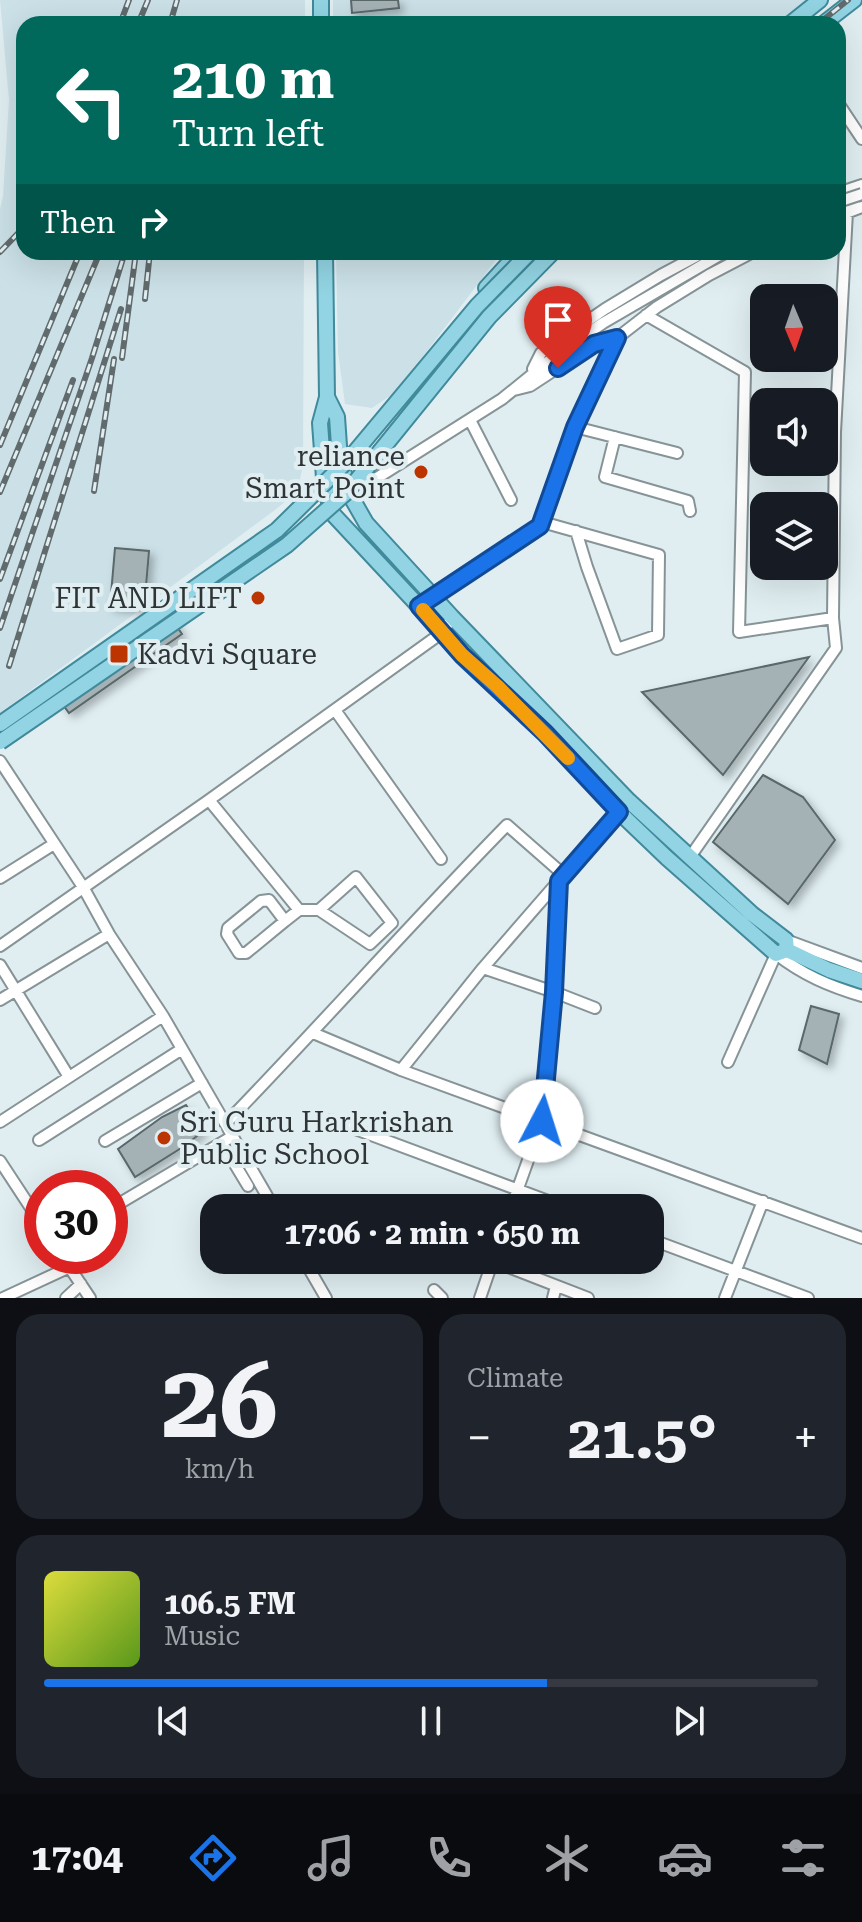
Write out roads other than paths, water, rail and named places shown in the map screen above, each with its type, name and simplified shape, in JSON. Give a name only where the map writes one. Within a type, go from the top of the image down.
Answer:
[{"type":"main road","points":[[800,16],[820,0]]},
{"type":"main road","points":[[808,16],[828,0]]},
{"type":"main road","points":[[833,16],[854,0]]},
{"type":"main road","points":[[840,16],[860,0]]},
{"type":"main road","points":[[325,260],[327,397],[320,423],[324,478],[331,512],[462,655],[624,806],[690,857],[785,949]]},
{"type":"main road","points":[[0,716],[273,526],[324,478],[472,302],[511,260]]},
{"type":"main road","points":[[0,724],[277,530],[339,469],[477,306],[522,260]]},
{"type":"main road","points":[[0,742],[287,545],[348,491],[489,317],[545,260]]},
{"type":"main road","points":[[0,749],[289,551],[350,495],[493,321],[552,260]]},
{"type":"main road","points":[[327,397],[337,417],[340,460],[350,495],[366,523],[624,806],[667,858],[785,949],[829,970],[862,981]]},
{"type":"street","points":[[846,115],[862,139]]},
{"type":"street","points":[[846,209],[862,189]]},
{"type":"street","points":[[531,374],[541,353],[605,309],[689,260]]},
{"type":"street","points":[[350,495],[470,420],[603,323],[711,260]]},
{"type":"street","points":[[512,390],[530,386],[594,344],[617,338],[657,307],[738,260]]},
{"type":"street","points":[[690,857],[836,648],[833,618],[835,432],[841,260]]},
{"type":"street","points":[[646,315],[745,372],[739,632],[833,618]]},
{"type":"street","points":[[419,606],[540,526],[575,427],[617,338]]},
{"type":"street","points":[[470,420],[511,500]]},
{"type":"street","points":[[575,427],[677,453]]},
{"type":"street","points":[[615,437],[605,477],[688,501],[690,511]]},
{"type":"street","points":[[542,522],[576,531],[659,555],[658,635],[617,649],[576,531]]},
{"type":"street","points":[[0,946],[443,632],[452,617]]},
{"type":"street","points":[[335,710],[441,859]]},
{"type":"street","points":[[0,761],[163,1016],[266,1194]]},
{"type":"street","points":[[209,800],[299,910]]},
{"type":"street","points":[[401,1070],[483,968],[624,806]]},
{"type":"street","points":[[226,1123],[507,825],[561,878],[542,1121],[516,1194]]},
{"type":"street","points":[[0,878],[54,844]]},
{"type":"street","points":[[285,921],[269,900],[261,901],[228,928],[227,934],[239,953],[246,953],[299,910],[319,910],[370,944],[392,923],[356,877],[319,910]]},
{"type":"street","points":[[0,1000],[109,934]]},
{"type":"street","points":[[785,949],[862,968]]},
{"type":"street","points":[[785,949],[797,970],[862,996]]},
{"type":"street","points":[[728,1062],[785,949]]},
{"type":"street","points":[[0,965],[69,1077]]},
{"type":"street","points":[[483,968],[595,1008]]},
{"type":"street","points":[[0,1122],[163,1016]]},
{"type":"street","points":[[313,1033],[401,1070],[862,1238]]},
{"type":"street","points":[[39,1140],[182,1049]]},
{"type":"street","points":[[105,1141],[202,1083]]},
{"type":"street","points":[[331,1120],[529,1194]]},
{"type":"street","points":[[128,1198],[233,1136]]},
{"type":"street","points":[[222,1143],[248,1186]]},
{"type":"street","points":[[2,1168],[24,1199]]},
{"type":"street","points":[[725,1298],[763,1201]]},
{"type":"street","points":[[664,1244],[806,1298]]},
{"type":"street","points":[[3,1298],[55,1274]]},
{"type":"street","points":[[75,1274],[90,1298]]},
{"type":"street","points":[[312,1274],[326,1298]]},
{"type":"street","points":[[480,1298],[488,1274]]},
{"type":"street","points":[[526,1274],[588,1298]]},
{"type":"street","points":[[66,1298],[81,1284]]},
{"type":"street","points":[[553,1298],[556,1286]]},
{"type":"railway","points":[[123,16],[129,0]]},
{"type":"railway","points":[[141,16],[148,0]]},
{"type":"railway","points":[[172,16],[177,0]]},
{"type":"railway","points":[[828,16],[848,0]]},
{"type":"railway","points":[[0,252],[16,235]]},
{"type":"railway","points":[[0,445],[77,260]]},
{"type":"railway","points":[[0,492],[97,260]]},
{"type":"railway","points":[[0,628],[123,260]]},
{"type":"railway","points":[[122,358],[135,260]]},
{"type":"railway","points":[[145,299],[149,260]]},
{"type":"railway","points":[[0,739],[302,528],[351,479],[460,343],[539,260]]},
{"type":"railway","points":[[9,666],[121,309]]},
{"type":"railway","points":[[94,491],[114,359]]},
{"type":"railway","points":[[0,579],[73,380]]},
{"type":"place","name":"reliance Smart Point","points":[[421,472]]},
{"type":"place","name":"FIT AND LIFT","points":[[258,598]]},
{"type":"place","name":"Kadvi Square","points":[[119,654]]},
{"type":"place","name":"Sri Guru Harkrishan Public School","points":[[164,1138]]}]
